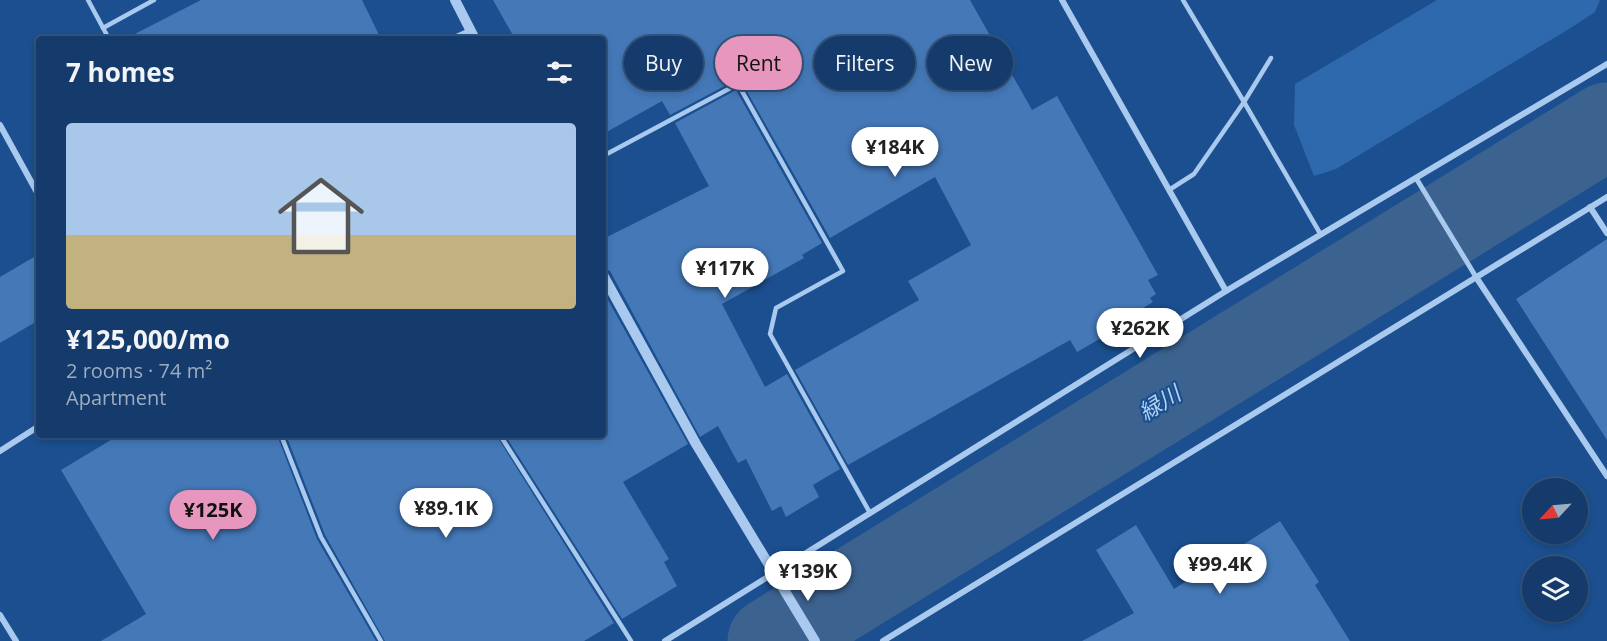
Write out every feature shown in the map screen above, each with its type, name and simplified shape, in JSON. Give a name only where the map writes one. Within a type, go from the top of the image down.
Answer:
[{"type":"street","points":[[455,0],[473,34]]},
{"type":"street","points":[[1062,0],[1226,291]]},
{"type":"street","points":[[665,641],[776,576],[870,513],[1226,291],[1607,64]]},
{"type":"street","points":[[0,125],[36,191]]},
{"type":"street","points":[[1416,178],[1476,277],[1607,476]]},
{"type":"street","points":[[882,641],[1607,197]]},
{"type":"street","points":[[1590,207],[1607,233]]},
{"type":"street","points":[[606,280],[696,444],[815,641]]},
{"type":"street","points":[[0,451],[36,428]]},
{"type":"street","points":[[0,615],[16,641]]},
{"type":"lane","points":[[88,0],[107,36]]},
{"type":"lane","points":[[103,28],[154,0]]},
{"type":"lane","points":[[1183,0],[1321,235]]},
{"type":"lane","points":[[1169,190],[1194,174],[1244,102],[1271,57]]},
{"type":"lane","points":[[606,154],[738,84],[843,271],[776,308],[770,334],[870,513]]},
{"type":"lane","points":[[281,438],[321,537],[381,641]]},
{"type":"lane","points":[[502,438],[631,641]]},
{"type":"shaded area","points":[[1437,0],[1600,0],[1595,12],[1569,29],[1336,169],[1314,176],[1294,125],[1295,84]]},
{"type":"building","points":[[201,0],[362,0],[380,36],[131,36]]},
{"type":"building","points":[[493,0],[970,0],[990,36],[927,36],[927,90],[1013,90],[1013,76],[1032,110],[1057,96],[1158,275],[1148,280],[1156,294],[1150,298],[1153,302],[1138,311],[1141,315],[1077,352],[1070,340],[848,465],[795,370],[919,300],[908,281],[971,245],[935,177],[830,238],[746,90],[802,90],[802,36],[715,36],[715,90],[717,90],[670,115],[662,101],[606,132],[606,36],[513,36]]},
{"type":"building","points":[[736,90],[822,243],[802,255],[804,258],[722,304],[765,387],[787,374],[840,469],[813,485],[819,497],[786,517],[781,506],[772,511],[746,459],[738,463],[718,426],[700,437],[610,271],[606,269],[606,238],[709,186],[675,123]]},
{"type":"building","points":[[1607,239],[1607,440],[1516,299]]},
{"type":"building","points":[[36,256],[36,322],[0,343],[0,277]]},
{"type":"building","points":[[606,296],[688,444],[623,482],[669,559],[664,562],[677,586],[622,619],[507,438],[606,438]]},
{"type":"building","points":[[114,438],[278,438],[317,539],[376,641],[101,641],[146,614],[61,470]]},
{"type":"building","points":[[287,438],[498,438],[614,623],[584,641],[385,641],[325,535]]},
{"type":"building","points":[[1280,521],[1319,582],[1315,585],[1350,641],[1082,641],[1134,613],[1096,550],[1136,525],[1174,589]]},
{"type":"waterway","name":"緑川","points":[[771,641],[1607,126]]}]
